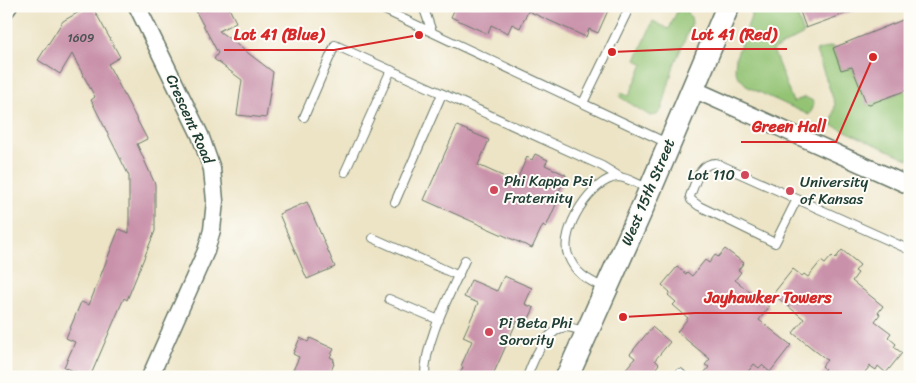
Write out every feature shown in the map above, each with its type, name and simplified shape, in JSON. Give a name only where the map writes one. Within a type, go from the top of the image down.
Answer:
[{"type":"street","points":[[6,10],[9,6]]},
{"type":"street","name":"Crescent Road","points":[[137,6],[200,135],[212,170],[215,202],[212,230],[206,251],[150,377]]},
{"type":"street","name":"West 15th Street","points":[[567,377],[650,190],[725,9]]},
{"type":"street","points":[[693,89],[910,186]]},
{"type":"lane","points":[[376,6],[669,143]]},
{"type":"lane","points":[[423,6],[432,32]]},
{"type":"lane","points":[[583,103],[630,6]]},
{"type":"lane","points":[[304,117],[335,45],[602,166],[620,177],[650,190]]},
{"type":"lane","points":[[344,172],[391,70]]},
{"type":"lane","points":[[394,202],[442,94]]},
{"type":"lane","points":[[797,199],[775,243],[698,206],[691,200],[690,196],[702,168],[707,164],[716,163],[797,199],[910,250]]},
{"type":"lane","points":[[606,289],[585,279],[574,268],[567,253],[568,237],[583,202],[594,188],[605,180],[620,177]]},
{"type":"lane","points":[[373,238],[458,276]]},
{"type":"lane","points":[[425,377],[430,346],[465,260]]},
{"type":"lane","points":[[389,299],[439,320]]},
{"type":"lane","points":[[527,377],[541,347],[553,333],[566,327],[587,331]]},
{"type":"green space","points":[[755,6],[794,6],[804,34],[773,50],[793,102],[805,97],[813,101],[813,108],[809,115],[748,87],[737,75],[735,68],[736,57]]},
{"type":"green space","points":[[679,7],[690,7],[687,13],[691,17],[692,23],[674,65],[662,109],[657,115],[650,116],[620,97],[621,93],[629,96],[643,64],[636,60],[653,21],[669,29]]},
{"type":"green space","points":[[832,46],[841,70],[852,67],[867,105],[906,90],[910,100],[910,160],[832,125],[835,104],[816,51]]},
{"type":"building","points":[[92,6],[120,57],[108,64],[147,139],[137,144],[155,184],[155,231],[127,300],[124,298],[90,377],[87,377],[64,367],[75,342],[66,338],[81,302],[89,305],[119,229],[129,233],[129,176],[91,100],[95,97],[72,54],[60,74],[38,60],[63,21]]},
{"type":"building","points":[[193,6],[228,6],[236,22],[219,31],[273,72],[266,118],[237,115],[242,80],[214,59],[218,53]]},
{"type":"building","points":[[456,6],[610,6],[598,33],[589,29],[586,37],[528,11],[520,28],[512,24],[508,33],[491,25],[488,34],[451,17]]},
{"type":"building","points":[[798,6],[861,6],[861,8],[806,28]]},
{"type":"building","points":[[910,17],[910,89],[867,105],[852,67],[841,70],[833,48]]},
{"type":"building","name":"Phi Kappa Psi Fraternity","points":[[457,126],[489,140],[478,165],[516,182],[527,157],[532,160],[535,154],[548,160],[545,165],[566,175],[556,198],[558,200],[546,227],[543,225],[532,248],[424,200]]},
{"type":"building","points":[[307,202],[335,267],[307,279],[279,214]]},
{"type":"building","points":[[725,249],[744,263],[738,270],[741,272],[735,280],[769,307],[759,320],[791,345],[770,372],[762,365],[759,368],[754,364],[744,377],[701,377],[709,367],[705,365],[710,359],[677,332],[688,318],[673,305],[676,302],[668,295],[670,292],[662,285],[677,267],[692,276],[705,260],[709,263],[715,255],[718,257]]},
{"type":"building","points":[[842,250],[860,265],[855,271],[858,273],[852,281],[883,306],[875,321],[891,333],[888,337],[896,344],[894,347],[902,353],[886,373],[878,366],[876,370],[870,366],[861,377],[819,377],[825,369],[822,366],[827,360],[793,333],[804,319],[773,294],[793,269],[802,276],[804,274],[808,277],[821,261],[825,264],[832,256],[835,259]]},
{"type":"building","name":"Pi Beta Phi Sorority","points":[[504,276],[532,288],[525,304],[534,308],[526,325],[517,321],[492,377],[459,377],[463,367],[461,366],[472,341],[463,337],[478,303],[464,297],[471,280],[497,291]]},
{"type":"building","points":[[652,327],[670,342],[655,360],[659,364],[656,368],[668,377],[619,377],[635,358],[630,354]]},
{"type":"building","points":[[300,338],[308,342],[310,338],[334,349],[330,357],[334,359],[334,364],[328,377],[290,377],[299,357],[293,354]]},
{"type":"place","name":"Lot 41 (Blue)","points":[[419,35]]},
{"type":"place","name":"Lot 41 (Red)","points":[[612,52]]},
{"type":"place","name":"Green Hall","points":[[873,57]]},
{"type":"place","name":"Lot 110","points":[[745,175]]},
{"type":"place","name":"Phi Kappa Psi Fraternity","points":[[494,190]]},
{"type":"place","name":"University of Kansas","points":[[790,191]]},
{"type":"place","name":"Jayhawker Towers","points":[[623,317]]},
{"type":"place","name":"Pi Beta Phi Sorority","points":[[489,332]]}]
